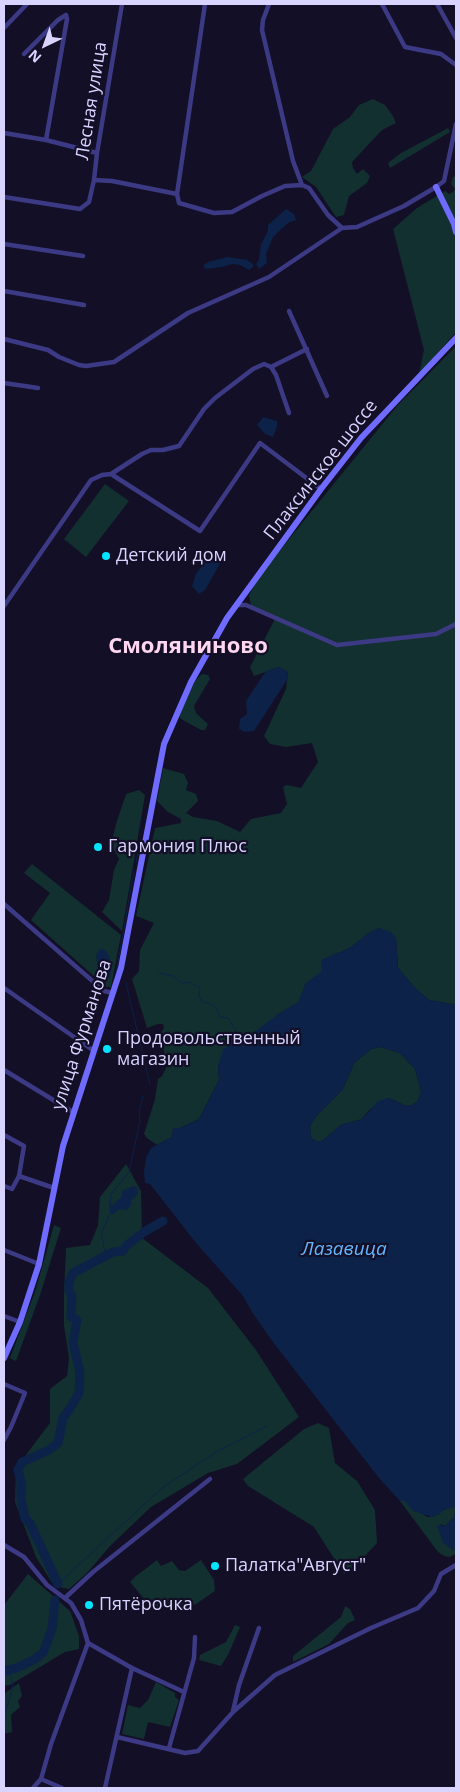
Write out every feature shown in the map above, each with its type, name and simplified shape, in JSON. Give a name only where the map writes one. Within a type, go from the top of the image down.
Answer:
[{"type":"main road","points":[[436,187],[456,232]]},
{"type":"main road","name":"Плаксинское шоссе","points":[[176,717],[191,682],[215,639],[237,605],[321,489],[361,438],[456,338]]},
{"type":"main road","name":"улица Фурманова","points":[[4,1358],[20,1322],[39,1264],[62,1146],[113,993],[122,960],[160,759],[164,744],[176,717]]},
{"type":"street","points":[[4,28],[27,4]]},
{"type":"street","name":"Лесная улица","points":[[4,197],[80,209],[89,202],[122,4]]},
{"type":"street","points":[[205,4],[177,194],[178,203],[214,213],[232,212],[285,186],[302,184],[309,188],[328,215],[342,228]]},
{"type":"street","points":[[269,4],[263,20],[262,30],[294,161],[302,184]]},
{"type":"street","points":[[382,4],[405,47],[441,54],[456,65]]},
{"type":"street","points":[[437,4],[456,38]]},
{"type":"street","points":[[24,54],[58,20],[66,15],[67,19],[46,140]]},
{"type":"street","points":[[4,339],[48,350],[59,357],[79,365],[86,366],[114,362],[188,313],[269,277],[342,228],[357,227],[404,206],[436,187],[444,181],[456,124]]},
{"type":"street","points":[[4,133],[46,140],[96,153]]},
{"type":"street","points":[[94,180],[112,181],[177,194]]},
{"type":"street","points":[[4,244],[83,256]]},
{"type":"street","points":[[4,290],[84,305]]},
{"type":"street","points":[[289,311],[327,396]]},
{"type":"street","points":[[271,367],[306,349]]},
{"type":"street","points":[[4,606],[91,480],[102,475],[112,474],[151,450],[163,450],[179,446],[204,410],[215,398],[253,369],[264,364],[271,367],[276,375],[288,414]]},
{"type":"street","points":[[4,383],[38,388]]},
{"type":"street","points":[[112,474],[200,530],[260,443],[321,489]]},
{"type":"street","points":[[237,605],[246,605],[337,645],[436,634],[456,624]]},
{"type":"street","points":[[4,904],[104,991],[113,993]]},
{"type":"street","points":[[4,988],[94,1051]]},
{"type":"street","points":[[4,1070],[73,1112]]},
{"type":"street","points":[[4,1135],[24,1146],[19,1176],[12,1189],[4,1186]]},
{"type":"street","points":[[19,1176],[54,1188]]},
{"type":"street","points":[[4,1250],[39,1264]]},
{"type":"street","points":[[4,1316],[20,1322]]},
{"type":"street","points":[[4,1384],[25,1393],[4,1440]]},
{"type":"street","points":[[66,1597],[93,1572],[210,1479]]},
{"type":"street","points":[[4,1545],[24,1557],[47,1585],[66,1597],[75,1608],[81,1620],[88,1643],[51,1744],[41,1780],[33,1788]]},
{"type":"street","points":[[117,1737],[184,1753],[198,1751],[233,1712],[275,1675],[418,1608],[434,1591],[442,1574],[456,1565]]},
{"type":"street","points":[[233,1712],[238,1685],[260,1628]]},
{"type":"street","points":[[169,1748],[194,1658],[195,1637]]},
{"type":"street","points":[[88,1643],[132,1668],[184,1692]]},
{"type":"street","points":[[105,1788],[132,1668]]},
{"type":"street","points":[[41,1780],[62,1788]]},
{"type":"green space","points":[[373,99],[385,105],[396,123],[382,130],[352,162],[357,174],[363,169],[370,176],[367,183],[349,196],[344,215],[336,217],[316,187],[302,177],[311,171],[333,129],[350,117],[359,105]]},
{"type":"green space","points":[[448,128],[450,132],[390,168],[388,163],[401,153]]},
{"type":"green space","points":[[456,176],[456,332],[419,374],[424,350],[393,229],[417,208],[445,191],[449,194],[453,192],[455,189],[451,184],[453,177]]},
{"type":"green space","points":[[456,346],[456,1005],[429,1000],[415,988],[398,968],[396,938],[379,928],[369,933],[350,948],[322,960],[323,971],[306,983],[299,1002],[277,1015],[249,1045],[231,1045],[218,1066],[219,1080],[199,1119],[180,1128],[173,1129],[172,1137],[157,1145],[144,1134],[155,1099],[158,1079],[162,1076],[168,1064],[159,1035],[164,1028],[163,1024],[158,1024],[147,1028],[132,979],[139,971],[140,950],[154,923],[136,916],[155,828],[181,823],[181,819],[168,812],[157,801],[163,768],[184,774],[188,783],[186,790],[196,794],[198,801],[186,813],[193,817],[217,821],[240,832],[251,819],[281,813],[287,804],[283,787],[287,785],[301,788],[318,762],[312,743],[286,747],[270,744],[264,736],[286,689],[288,672],[279,667],[254,676],[250,667],[275,619],[251,605],[249,596],[255,581],[397,406]]},
{"type":"green space","points":[[105,484],[129,501],[86,557],[64,539]]},
{"type":"green space","points":[[202,674],[208,675],[210,679],[194,706],[196,713],[208,724],[205,730],[201,730],[181,719],[179,715],[195,681]]},
{"type":"green space","points":[[139,790],[145,795],[122,931],[102,912],[109,900],[114,870],[119,859],[111,844],[117,821],[126,794]]},
{"type":"green space","points":[[32,864],[121,935],[111,987],[106,987],[31,920],[50,893],[24,873]]},
{"type":"green space","points":[[381,1047],[400,1053],[415,1069],[421,1091],[418,1101],[406,1106],[389,1098],[370,1109],[362,1119],[341,1125],[322,1141],[316,1141],[311,1138],[310,1126],[317,1115],[343,1089],[354,1063],[371,1049]]},
{"type":"green space","points":[[126,1164],[141,1191],[142,1238],[208,1288],[256,1350],[299,1417],[237,1464],[208,1473],[151,1507],[69,1589],[54,1586],[36,1557],[15,1502],[16,1468],[50,1423],[50,1389],[67,1376],[69,1358],[64,1326],[66,1248],[90,1245],[98,1225],[100,1197]]},
{"type":"green space","points":[[54,1225],[61,1228],[40,1295],[16,1361],[10,1358],[35,1292]]},
{"type":"green space","points":[[318,1423],[329,1428],[335,1463],[357,1481],[375,1510],[377,1543],[351,1571],[344,1574],[314,1527],[248,1486],[243,1479],[304,1429]]},
{"type":"green space","points":[[400,1501],[405,1501],[427,1517],[456,1506],[454,1517],[445,1526],[440,1524],[453,1550],[456,1548],[456,1554],[449,1557],[438,1552]]},
{"type":"green space","points":[[157,1560],[161,1566],[172,1561],[179,1570],[185,1571],[201,1560],[214,1580],[215,1591],[196,1604],[176,1611],[149,1605],[130,1582]]},
{"type":"green space","points":[[28,1574],[70,1611],[79,1636],[79,1649],[65,1652],[10,1685],[4,1686],[4,1605]]},
{"type":"green space","points":[[345,1606],[350,1609],[355,1620],[348,1623],[329,1644],[293,1662],[293,1656],[341,1617]]},
{"type":"green space","points":[[235,1625],[240,1627],[221,1666],[199,1660],[200,1655],[226,1642]]},
{"type":"green space","points":[[156,1682],[175,1693],[175,1697],[179,1700],[170,1727],[148,1722],[144,1739],[122,1734],[128,1705],[140,1708],[148,1700]]},
{"type":"green space","points":[[19,1683],[22,1696],[18,1701],[20,1707],[11,1715],[12,1732],[4,1734],[4,1694]]},
{"type":"water","points":[[286,209],[294,214],[296,220],[288,223],[273,237],[266,254],[267,263],[259,269],[256,264],[259,260],[261,244],[268,231],[268,225]]},
{"type":"water","points":[[228,257],[247,260],[253,264],[253,267],[249,270],[240,265],[233,264],[206,269],[204,267],[208,262]]},
{"type":"water","points":[[263,417],[277,421],[273,437],[265,434],[257,425]]},
{"type":"water","points":[[219,554],[221,562],[205,590],[199,594],[192,586],[196,574],[209,556]]},
{"type":"water","points":[[279,667],[288,672],[287,680],[254,731],[245,732],[239,729],[240,719],[247,714],[246,701],[266,671]]},
{"type":"water","name":"Лазавица","points":[[379,928],[391,932],[396,938],[398,968],[415,988],[429,1000],[456,1005],[456,1507],[443,1510],[432,1517],[413,1511],[405,1501],[400,1501],[379,1478],[272,1341],[243,1296],[196,1243],[150,1184],[145,1183],[146,1158],[151,1148],[172,1137],[173,1128],[180,1128],[199,1119],[219,1080],[218,1066],[223,1049],[231,1045],[249,1045],[253,1033],[298,1002],[306,983],[322,971],[321,960],[350,948],[369,933]],"holes":[[[381,1047],[400,1053],[415,1069],[421,1091],[418,1101],[406,1106],[389,1098],[378,1101],[362,1119],[341,1125],[322,1141],[316,1141],[311,1138],[310,1126],[317,1115],[343,1089],[354,1063],[371,1049]]]},
{"type":"water","points":[[100,949],[105,950],[109,956],[112,966],[110,978],[105,978],[98,971],[96,955]]},
{"type":"water","points":[[134,1186],[137,1188],[138,1194],[131,1200],[131,1205],[127,1210],[120,1209],[110,1214],[109,1205],[113,1205],[122,1196],[122,1191]]},
{"type":"water","points":[[456,1510],[456,1548],[453,1550],[443,1543],[437,1525],[445,1526],[454,1517]]},
{"type":"waterway","points":[[136,863],[140,845]]},
{"type":"waterway","points":[[116,974],[134,871]]},
{"type":"waterway","points":[[159,973],[173,976],[182,983],[189,982],[200,988],[199,997],[203,1002],[211,1004],[217,1009],[220,1017],[228,1018],[236,1031],[240,1046]]},
{"type":"waterway","points":[[126,983],[150,1085]]},
{"type":"waterway","points":[[110,1206],[111,1194],[129,1172],[140,1121],[139,1113],[143,1096]]},
{"type":"waterway","points":[[106,1256],[101,1234],[110,1214]]},
{"type":"waterway","name":"Лазавица","points":[[58,1584],[30,1523],[25,1519],[18,1470],[22,1462],[49,1450],[58,1443],[63,1418],[79,1393],[80,1372],[73,1343],[77,1320],[71,1317],[72,1296],[69,1291],[69,1282],[73,1273],[113,1252],[123,1251],[126,1246],[144,1232],[163,1221]]},
{"type":"waterway","points":[[58,1584],[162,1488],[218,1451],[267,1426]]},
{"type":"waterway","name":"Лазавица","points":[[4,1671],[17,1668],[43,1653],[52,1629],[55,1600]]},
{"type":"waterway","points":[[4,1714],[13,1685],[9,1670]]},
{"type":"place","name":"Детский дом","points":[[106,556]]},
{"type":"place","name":"Гармония Плюс","points":[[98,847]]},
{"type":"place","name":"Продовольственный магазин","points":[[107,1049]]},
{"type":"place","name":"Палатка\"Август\"","points":[[215,1566]]},
{"type":"place","name":"Пятёрочка","points":[[89,1605]]},
{"type":"district","name":"Смоляниново","points":[[188,647]]}]
